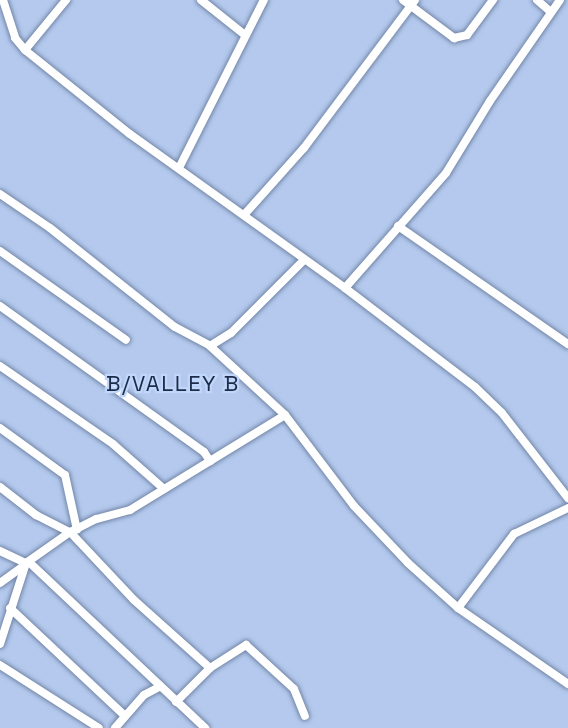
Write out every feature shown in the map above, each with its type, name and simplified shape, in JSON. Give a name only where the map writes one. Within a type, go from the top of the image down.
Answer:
[{"type":"street","points":[[3,0],[15,38],[25,50],[179,168],[345,288],[491,400],[568,498]]},
{"type":"street","points":[[25,50],[66,0]]},
{"type":"street","points":[[201,0],[245,35]]},
{"type":"street","points":[[179,168],[264,0]]},
{"type":"street","points":[[243,215],[304,148],[409,2],[454,38],[467,35],[493,0]]},
{"type":"street","points":[[537,0],[550,12]]},
{"type":"street","points":[[345,288],[446,173],[560,0]]},
{"type":"street","points":[[0,194],[50,228],[176,327],[210,346],[285,415],[354,506],[458,608],[568,684]]},
{"type":"street","points":[[398,226],[568,344]]},
{"type":"street","points":[[0,252],[126,340]]},
{"type":"street","points":[[210,346],[231,333],[304,260]]},
{"type":"street","points":[[0,306],[204,452],[210,461]]},
{"type":"street","points":[[0,366],[113,444],[164,489]]},
{"type":"street","points":[[0,583],[74,531],[96,519],[130,510],[285,415]]},
{"type":"street","points":[[0,428],[65,475],[74,531]]},
{"type":"street","points":[[0,487],[29,510],[74,531],[134,600],[210,668]]},
{"type":"street","points":[[458,608],[514,534],[568,508]]},
{"type":"street","points":[[0,551],[28,563],[205,728]]},
{"type":"street","points":[[0,644],[10,608],[28,563]]},
{"type":"street","points":[[10,608],[124,715]]},
{"type":"street","points":[[176,702],[210,668],[246,645],[294,689],[305,716]]},
{"type":"street","points":[[0,665],[99,728]]},
{"type":"street","points":[[115,728],[124,715],[159,687]]},
{"type":"district","name":"B/VALLEY B","points":[[173,384]]}]
